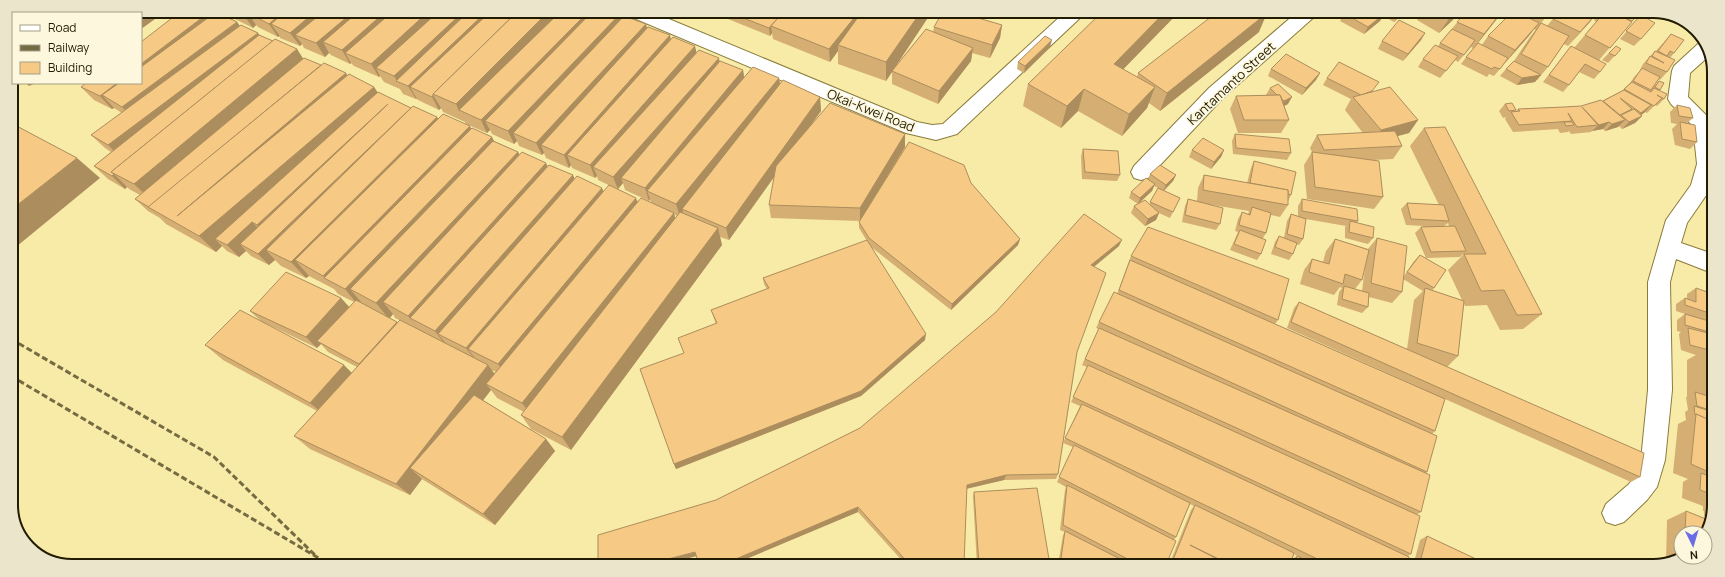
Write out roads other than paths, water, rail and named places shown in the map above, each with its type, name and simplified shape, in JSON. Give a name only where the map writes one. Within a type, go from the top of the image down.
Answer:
[{"type":"street","name":"Okai-Kwei Road","points":[[649,18],[913,128],[934,133],[945,132],[950,129],[1070,18]]},
{"type":"street","name":"Kantamanto Street","points":[[1141,172],[1216,93],[1302,18]]},
{"type":"street","points":[[1703,52],[1681,72],[1678,100],[1707,124]]},
{"type":"street","points":[[1615,513],[1638,492],[1648,479],[1653,460],[1660,390],[1659,282],[1677,220],[1700,188],[1707,164]]},
{"type":"street","points":[[1669,248],[1707,261]]},
{"type":"railway","points":[[18,343],[214,457],[316,556]]},
{"type":"railway","points":[[18,380],[320,559]]}]
